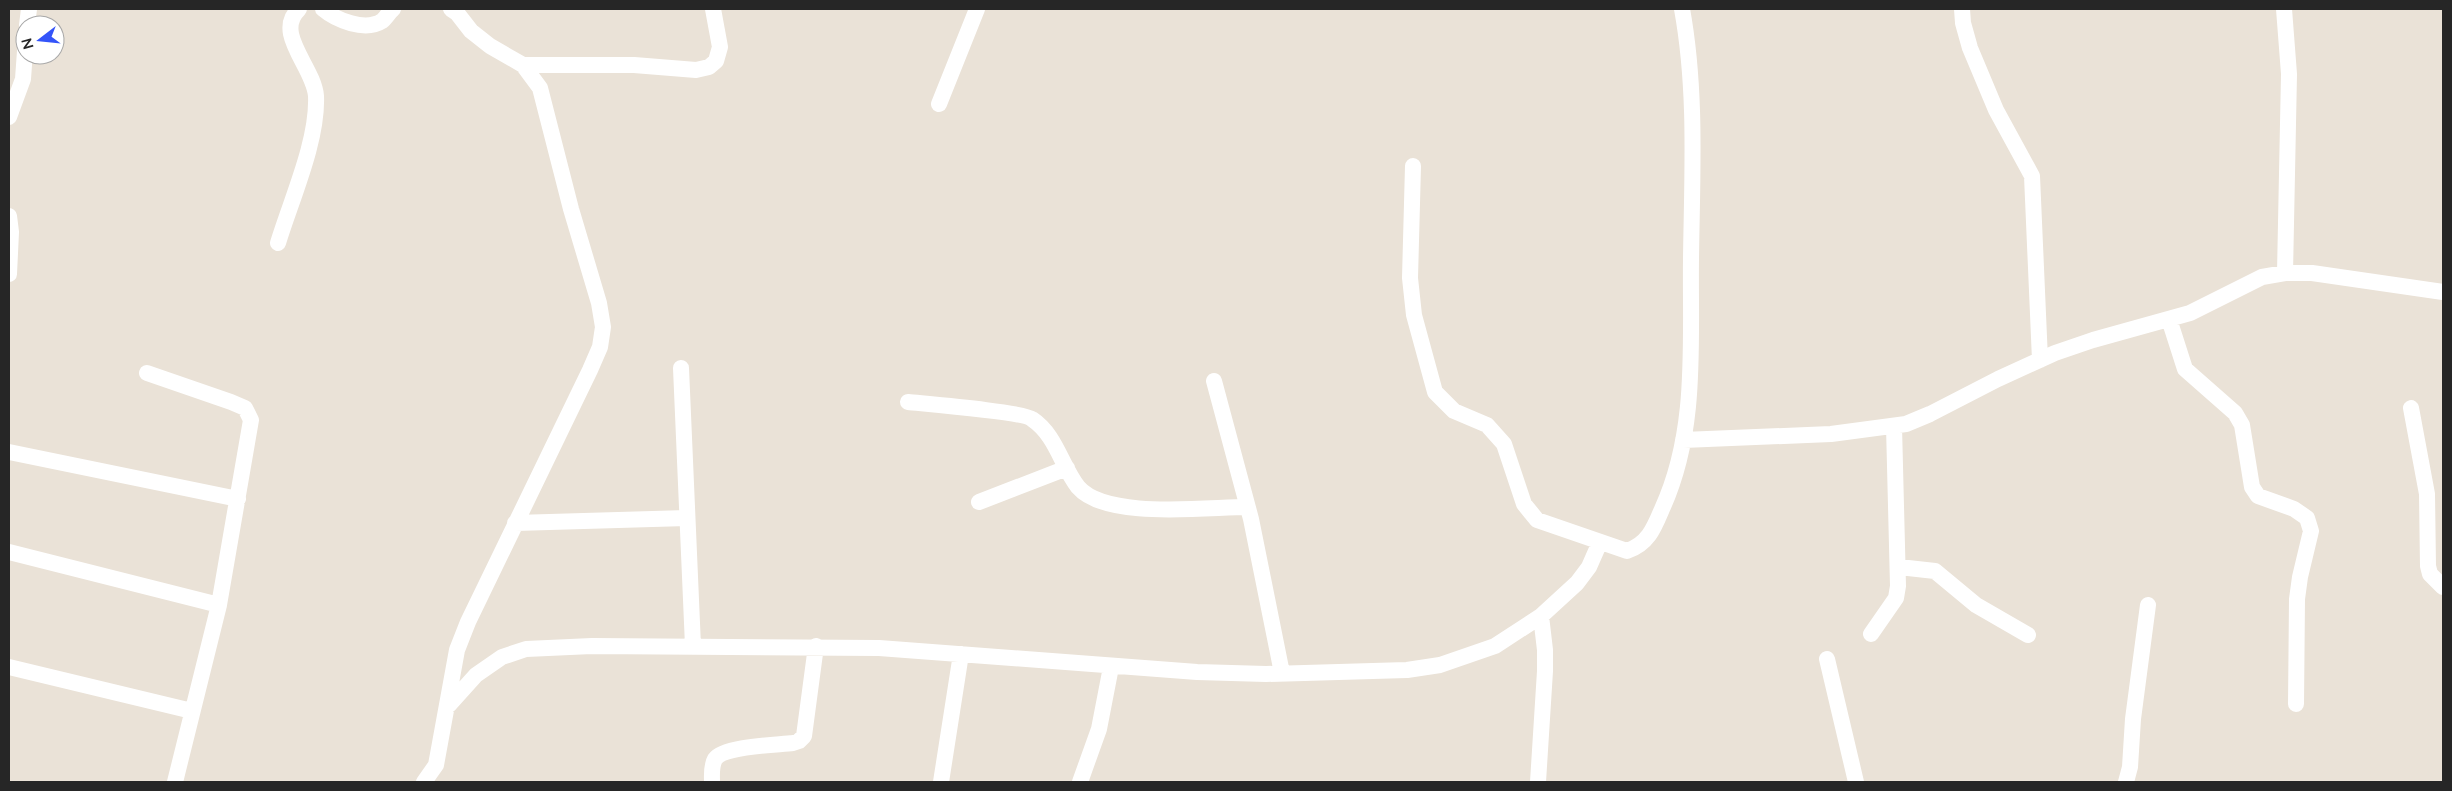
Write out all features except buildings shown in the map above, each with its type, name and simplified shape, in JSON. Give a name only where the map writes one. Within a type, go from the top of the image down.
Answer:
[{"type":"street","points":[[278,244],[314,130],[316,95],[311,74],[291,39],[290,24],[294,13],[299,9]]},
{"type":"street","points":[[323,9],[341,20],[357,24],[372,24],[382,21],[393,9]]},
{"type":"street","points":[[424,782],[436,765],[449,705],[457,650],[465,629],[590,370],[600,348],[603,326],[599,303],[540,88],[523,66],[490,46],[471,31],[457,13],[451,9]]},
{"type":"street","points":[[523,66],[634,65],[696,70],[709,67],[716,61],[720,47],[712,9]]},
{"type":"street","points":[[939,104],[977,9]]},
{"type":"street","points":[[1413,166],[1411,287],[1414,315],[1435,392],[1454,411],[1487,425],[1504,444],[1524,504],[1537,520],[1627,551],[1638,547],[1646,540],[1670,492],[1689,407],[1693,149],[1688,51],[1682,9]]},
{"type":"street","points":[[1962,9],[1963,24],[1970,48],[1996,110],[2032,176],[2040,360]]},
{"type":"street","points":[[2284,9],[2289,74],[2285,273]]},
{"type":"street","points":[[9,117],[23,79],[24,65]]},
{"type":"street","points":[[9,216],[11,232],[9,274]]},
{"type":"street","points":[[1683,440],[1831,434],[1894,426],[1930,414],[1998,378],[2040,360],[2093,340],[2198,310],[2262,278],[2285,273],[2312,273],[2337,276],[2443,292]]},
{"type":"street","points":[[2169,319],[2185,369],[2235,413],[2242,425],[2252,486],[2258,496],[2294,509],[2307,518],[2311,531],[2297,599],[2296,704]]},
{"type":"street","points":[[681,368],[693,646]]},
{"type":"street","points":[[147,373],[245,408],[251,420],[219,605],[175,782]]},
{"type":"street","points":[[1214,381],[1247,507],[1282,673]]},
{"type":"street","points":[[908,402],[1031,417],[1048,433],[1079,488],[1088,496],[1109,506],[1133,509],[1247,507]]},
{"type":"street","points":[[2411,408],[2427,494],[2428,566],[2430,574],[2443,586]]},
{"type":"street","points":[[1871,634],[1896,598],[1899,567],[1894,426]]},
{"type":"street","points":[[9,452],[238,499]]},
{"type":"street","points":[[979,502],[1067,468]]},
{"type":"street","points":[[515,523],[687,518]]},
{"type":"street","points":[[449,705],[476,675],[502,656],[526,650],[592,646],[816,646],[879,648],[1196,672],[1282,673],[1407,670],[1440,665],[1495,646],[1541,616],[1577,583],[1589,567],[1600,542]]},
{"type":"street","points":[[9,552],[219,605]]},
{"type":"street","points":[[1899,567],[1934,572],[1976,605],[2028,635]]},
{"type":"street","points":[[2126,782],[2130,767],[2133,719],[2148,605]]},
{"type":"street","points":[[1538,782],[1545,664],[1541,616]]},
{"type":"street","points":[[712,782],[714,760],[720,754],[733,750],[793,743],[799,741],[804,736],[816,646]]},
{"type":"street","points":[[941,782],[961,654]]},
{"type":"street","points":[[1826,659],[1856,782]]},
{"type":"street","points":[[9,667],[192,711]]},
{"type":"street","points":[[1080,782],[1099,729],[1111,667]]}]
